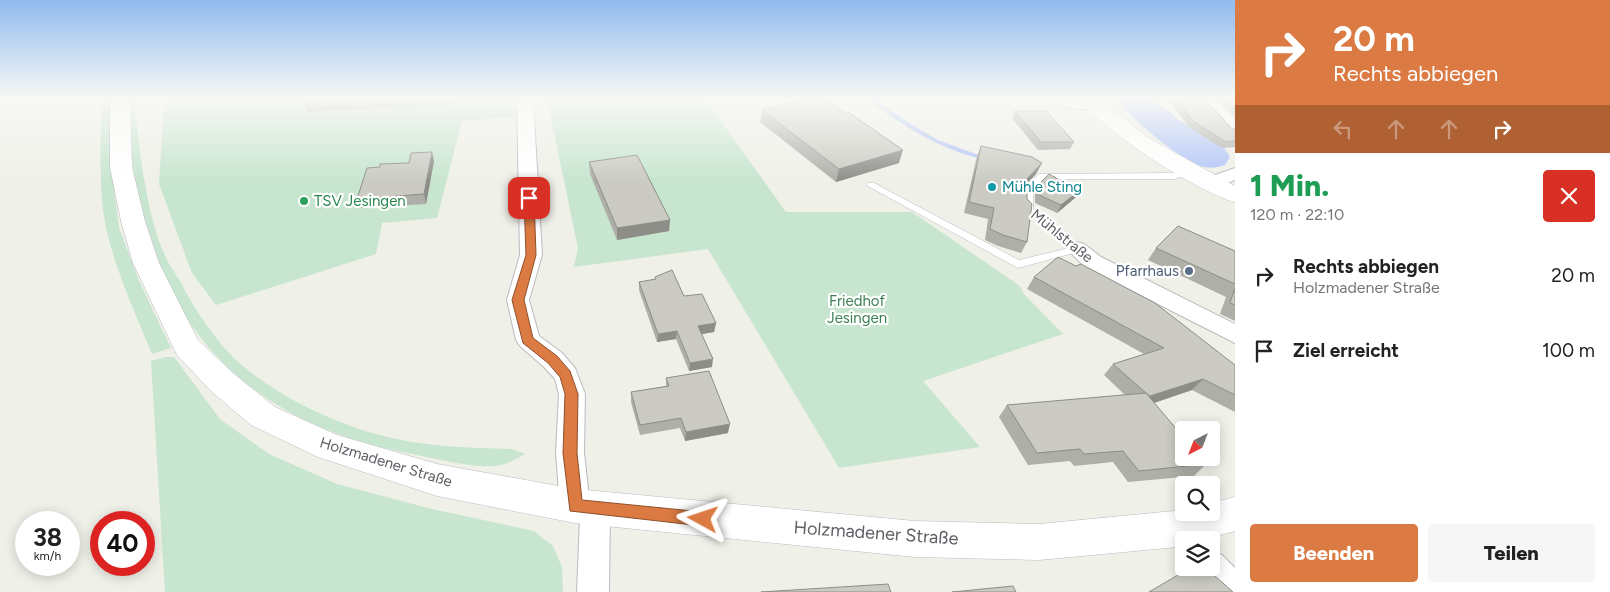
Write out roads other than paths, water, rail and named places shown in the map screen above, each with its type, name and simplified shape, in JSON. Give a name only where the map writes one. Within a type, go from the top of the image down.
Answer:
[{"type":"street","name":"Holzmadener Straße","points":[[120,127],[121,166],[133,221],[146,262],[188,347],[223,383],[263,416],[330,447],[437,480],[585,508],[915,538],[1039,542],[1175,535]]},
{"type":"street","points":[[526,127],[531,255],[518,300],[528,340],[566,375],[572,394],[570,453],[585,508],[593,592]]},
{"type":"street","points":[[1124,127],[1156,152],[1189,171],[1235,193]]},
{"type":"street","points":[[1211,182],[1235,173]]},
{"type":"street","name":"Mühlstraße","points":[[1077,249],[1093,262],[1235,334]]},
{"type":"street","name":"Holzmadener Straße","points":[[1193,531],[1235,514]]},
{"type":"street","points":[[1220,576],[1235,592]]},
{"type":"lane","name":"Mühlstraße","points":[[1077,249],[1028,210],[1028,190],[1042,176],[1175,176],[1189,171]]},
{"type":"lane","points":[[871,185],[1018,264],[1077,249]]},
{"type":"waterway","points":[[911,127],[936,141],[965,153],[981,157]]},
{"type":"waterway","points":[[1164,127],[1211,157]]},
{"type":"place","name":"Mühle Sting","points":[[992,187]]},
{"type":"place","name":"TSV Jesingen","points":[[304,201]]},
{"type":"place","name":"Pfarrhaus","points":[[1189,271]]},
{"type":"park label","name":"Friedhof Jesingen","points":[[857,310]]}]
